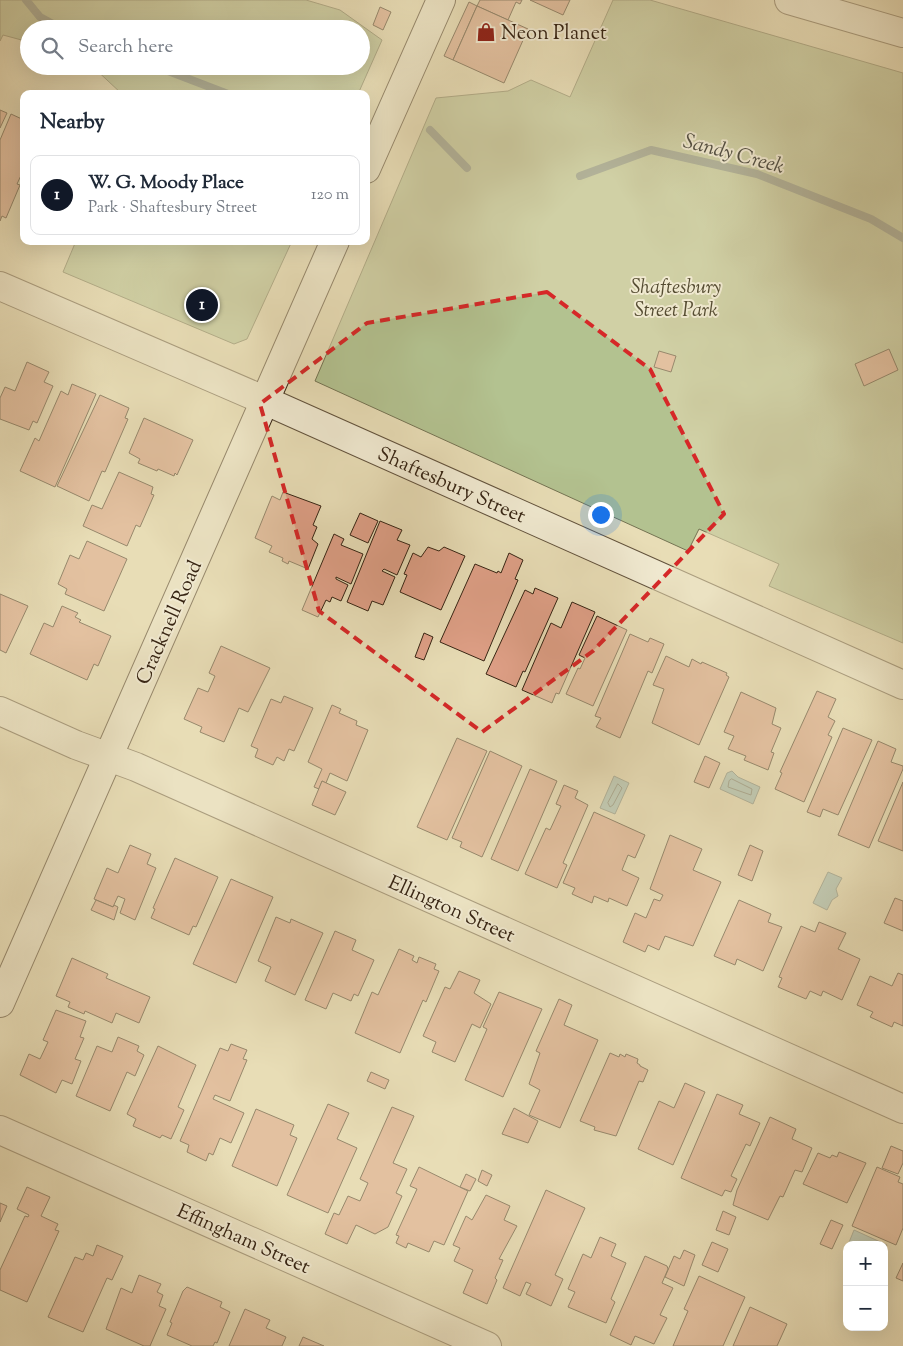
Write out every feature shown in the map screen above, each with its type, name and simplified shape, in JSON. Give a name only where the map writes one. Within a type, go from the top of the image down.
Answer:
[{"type":"street","points":[[370,160],[441,0]]},
{"type":"street","points":[[789,0],[903,33]]},
{"type":"street","name":"Cracknell Road","points":[[0,1003],[333,245]]},
{"type":"street","name":"Shaftesbury Street","points":[[0,286],[266,401],[903,685]]},
{"type":"street","name":"Ellington Street","points":[[0,711],[109,757],[903,1109]]},
{"type":"street","name":"Effingham Street","points":[[0,1130],[487,1346]]},
{"type":"highlighted area","points":[[547,292],[650,369],[724,514],[593,651],[482,732],[319,611],[260,404],[367,323]]},
{"type":"green space","points":[[0,0],[306,0],[340,10],[354,20],[20,20],[20,40],[3,35],[0,41]]},
{"type":"green space","name":"Shaftesbury Street Park","points":[[613,0],[650,0],[903,73],[903,643],[769,586],[779,564],[699,529],[688,551],[315,381],[436,98],[508,91],[531,80],[570,97]]},
{"type":"green space","points":[[370,31],[382,40],[370,67]]},
{"type":"green space","points":[[102,75],[366,75],[360,90],[118,90]]},
{"type":"green space","points":[[74,245],[290,245],[247,339],[234,344],[63,272]]},
{"type":"water","points":[[732,771],[738,777],[760,787],[753,804],[720,789],[727,773]]},
{"type":"water","points":[[614,776],[629,783],[615,814],[600,808]]},
{"type":"water","points":[[828,872],[842,878],[836,889],[838,896],[832,900],[827,910],[813,903]]},
{"type":"water","points":[[854,1230],[878,1241],[850,1241]]},
{"type":"building","points":[[480,0],[522,0],[520,4],[516,2],[508,20],[477,6]]},
{"type":"building","points":[[530,0],[570,0],[563,15]]},
{"type":"building","points":[[469,2],[477,6],[453,60],[444,56]]},
{"type":"building","points":[[477,6],[528,29],[504,83],[453,60]]},
{"type":"building","points":[[380,7],[391,12],[383,30],[373,25]]},
{"type":"building","points":[[0,110],[7,113],[0,128]]},
{"type":"building","points":[[11,114],[20,118],[20,178],[17,184],[20,185],[6,218],[2,216],[0,221],[0,140]]},
{"type":"building","points":[[889,349],[898,370],[864,386],[855,364]]},
{"type":"building","points":[[659,351],[676,356],[671,372],[654,367]]},
{"type":"building","points":[[27,362],[49,372],[44,382],[53,386],[37,423],[33,421],[29,430],[0,419],[0,398],[5,387],[15,391]]},
{"type":"building","points":[[72,384],[96,394],[55,487],[20,471],[35,438],[39,441],[61,391],[68,395]]},
{"type":"building","points":[[100,395],[129,408],[125,418],[128,419],[105,472],[102,471],[89,501],[57,486]]},
{"type":"building","points":[[144,418],[193,440],[177,475],[175,473],[174,476],[158,469],[157,471],[138,463],[140,459],[129,453]]},
{"type":"building","points":[[119,472],[153,487],[151,494],[154,495],[140,527],[136,525],[127,546],[83,526],[92,505],[102,509]]},
{"type":"building","points":[[283,492],[321,506],[313,525],[317,527],[312,539],[318,544],[308,569],[289,561],[288,564],[282,561],[283,558],[269,552],[272,546],[255,538],[272,496],[280,500]]},
{"type":"building","points":[[360,513],[378,521],[368,543],[350,535]]},
{"type":"building","points":[[380,521],[402,530],[397,540],[410,545],[397,575],[384,569],[382,571],[395,577],[383,605],[372,601],[368,611],[347,602]]},
{"type":"building","points":[[334,534],[344,539],[341,545],[363,554],[351,584],[336,577],[336,579],[348,585],[341,601],[332,597],[330,602],[326,600],[318,617],[302,610]]},
{"type":"building","points":[[87,541],[127,559],[104,611],[65,594],[67,589],[58,584],[70,555],[79,559]]},
{"type":"building","points":[[428,547],[439,551],[444,547],[465,556],[441,610],[400,592],[407,575],[404,574],[413,553],[421,557]]},
{"type":"building","points":[[509,553],[523,560],[515,579],[518,580],[484,661],[440,642],[475,564],[501,573]]},
{"type":"building","points":[[535,588],[558,598],[525,672],[523,671],[516,687],[486,674],[525,590],[533,594]]},
{"type":"building","points":[[0,594],[28,606],[6,653],[0,650]]},
{"type":"building","points":[[572,602],[595,612],[559,694],[556,693],[552,703],[522,690],[551,623],[561,628]]},
{"type":"building","points":[[62,606],[78,613],[75,617],[81,620],[79,622],[111,636],[98,666],[94,664],[87,680],[30,654],[44,623],[53,627]]},
{"type":"building","points":[[597,616],[627,630],[593,706],[566,694],[578,668],[580,669],[585,658],[579,655]]},
{"type":"building","points":[[424,633],[433,637],[424,660],[415,657]]},
{"type":"building","points":[[630,634],[648,642],[650,638],[664,644],[652,673],[648,671],[620,738],[596,727],[601,718],[595,716]]},
{"type":"building","points":[[221,646],[270,668],[248,712],[239,708],[224,742],[200,732],[202,727],[184,719],[198,688],[208,692],[215,676],[209,673]]},
{"type":"building","points":[[666,656],[689,667],[692,659],[701,664],[702,662],[727,673],[726,675],[729,677],[699,745],[652,723],[664,689],[653,685]]},
{"type":"building","points":[[817,691],[836,699],[828,717],[835,721],[828,735],[832,737],[804,802],[775,789],[782,773],[780,772]]},
{"type":"building","points":[[741,692],[776,708],[772,724],[781,728],[771,752],[774,753],[768,770],[744,760],[746,756],[728,749],[734,736],[724,732]]},
{"type":"building","points":[[284,696],[313,708],[294,751],[289,749],[284,761],[277,757],[273,765],[255,757],[258,749],[251,746],[271,699],[281,703]]},
{"type":"building","points":[[332,705],[341,709],[339,713],[357,721],[356,725],[368,730],[347,781],[330,773],[326,783],[322,781],[319,789],[314,787],[322,769],[308,762]]},
{"type":"building","points":[[843,728],[872,740],[838,815],[823,809],[820,817],[807,812]]},
{"type":"building","points":[[457,738],[487,751],[447,840],[417,827]]},
{"type":"building","points":[[878,741],[896,749],[891,762],[903,766],[903,769],[869,848],[838,835]]},
{"type":"building","points":[[490,751],[522,766],[482,857],[460,847],[462,842],[452,838]]},
{"type":"building","points":[[705,756],[720,763],[709,788],[694,782]]},
{"type":"building","points":[[530,769],[557,781],[518,871],[491,859]]},
{"type":"building","points":[[322,781],[346,792],[335,815],[312,805]]},
{"type":"building","points":[[903,782],[903,851],[878,841]]},
{"type":"building","points":[[564,785],[578,791],[575,798],[588,805],[563,863],[567,865],[557,888],[525,874],[546,828],[550,830],[561,806],[556,804]]},
{"type":"building","points":[[594,812],[645,835],[635,858],[628,855],[622,870],[639,878],[627,906],[609,898],[608,902],[594,896],[592,903],[572,894],[575,888],[563,883]]},
{"type":"building","points":[[670,835],[702,849],[693,870],[721,882],[693,946],[665,936],[659,950],[648,945],[645,952],[623,942],[635,913],[646,918],[654,899],[660,901],[663,895],[650,889]]},
{"type":"building","points":[[130,845],[151,854],[147,864],[156,868],[135,920],[120,913],[125,899],[118,896],[113,907],[94,899],[107,868],[118,873]]},
{"type":"building","points":[[750,845],[763,851],[752,881],[738,875]]},
{"type":"building","points":[[175,858],[218,877],[196,927],[193,926],[189,935],[151,918],[155,909],[153,908]]},
{"type":"building","points":[[231,879],[273,897],[236,983],[193,964]]},
{"type":"building","points":[[895,898],[903,901],[903,931],[884,923]]},
{"type":"building","points":[[96,900],[113,907],[114,905],[118,907],[114,920],[91,910]]},
{"type":"building","points":[[739,900],[771,914],[768,922],[782,927],[763,971],[737,959],[735,965],[714,956]]},
{"type":"building","points":[[276,917],[290,923],[291,919],[323,933],[295,995],[265,981],[271,967],[258,961]]},
{"type":"building","points":[[819,922],[846,933],[838,949],[860,959],[842,1000],[823,991],[821,996],[810,991],[806,999],[778,987],[782,978],[779,977],[801,926],[815,932]]},
{"type":"building","points":[[335,931],[356,940],[352,950],[374,960],[358,996],[354,994],[351,1001],[333,993],[326,1009],[305,1000]]},
{"type":"building","points":[[399,949],[414,956],[412,960],[417,963],[419,957],[436,964],[434,969],[439,971],[426,1002],[423,1000],[400,1053],[355,1033],[372,992],[378,995]]},
{"type":"building","points":[[72,958],[108,974],[106,978],[150,997],[139,1023],[116,1013],[112,1023],[85,1011],[84,1014],[68,1007],[70,1002],[56,996]]},
{"type":"building","points":[[459,971],[480,980],[474,993],[491,1004],[480,1028],[472,1024],[455,1062],[432,1052],[436,1042],[423,1036],[445,987],[450,989]]},
{"type":"building","points":[[898,973],[903,975],[903,1026],[894,1022],[892,1027],[870,1017],[873,1012],[857,1005],[870,976],[892,986]]},
{"type":"building","points":[[499,992],[542,1009],[503,1097],[465,1080],[487,1029],[483,1027]]},
{"type":"building","points":[[559,999],[572,1005],[564,1025],[598,1040],[560,1128],[529,1115],[540,1090],[529,1084],[540,1053],[536,1051]]},
{"type":"building","points":[[56,1010],[86,1021],[80,1037],[84,1038],[75,1059],[81,1061],[72,1084],[62,1080],[56,1093],[20,1075],[29,1054],[40,1059],[48,1042],[43,1040]]},
{"type":"building","points":[[118,1037],[139,1046],[137,1051],[144,1055],[135,1076],[127,1072],[110,1111],[76,1096],[97,1046],[112,1052]]},
{"type":"building","points":[[231,1044],[247,1050],[243,1059],[247,1060],[230,1101],[215,1095],[213,1099],[244,1113],[231,1143],[220,1138],[213,1155],[209,1153],[206,1161],[187,1152],[189,1145],[180,1141],[220,1048],[228,1051]]},
{"type":"building","points":[[158,1046],[196,1065],[178,1107],[184,1110],[171,1139],[162,1135],[160,1138],[133,1126],[136,1119],[127,1114]]},
{"type":"building","points":[[610,1053],[619,1057],[620,1054],[625,1057],[626,1054],[638,1059],[637,1063],[648,1070],[643,1082],[639,1081],[616,1136],[594,1130],[595,1127],[580,1121]]},
{"type":"building","points":[[371,1072],[389,1080],[385,1089],[367,1081]]},
{"type":"building","points":[[685,1083],[705,1092],[673,1165],[638,1149],[659,1101],[674,1108]]},
{"type":"building","points":[[717,1094],[743,1105],[739,1114],[760,1123],[750,1146],[746,1144],[731,1176],[737,1179],[731,1192],[725,1190],[722,1196],[681,1178]]},
{"type":"building","points":[[328,1104],[349,1113],[337,1139],[357,1148],[328,1213],[287,1195]]},
{"type":"building","points":[[392,1107],[414,1116],[393,1163],[407,1169],[396,1193],[402,1196],[388,1227],[375,1234],[356,1225],[347,1244],[325,1234],[334,1213],[339,1215],[348,1196],[360,1201],[368,1183],[360,1179]]},
{"type":"building","points":[[514,1108],[538,1121],[528,1143],[502,1134]]},
{"type":"building","points":[[256,1109],[294,1125],[290,1135],[297,1138],[277,1186],[232,1166]]},
{"type":"building","points":[[770,1117],[796,1129],[792,1139],[812,1148],[802,1172],[795,1170],[783,1197],[780,1196],[768,1220],[733,1205],[737,1190]]},
{"type":"building","points":[[891,1146],[903,1151],[903,1163],[898,1174],[882,1168]]},
{"type":"building","points":[[839,1152],[866,1163],[847,1203],[803,1184],[818,1153],[830,1158],[832,1155],[837,1157]]},
{"type":"building","points":[[419,1167],[468,1191],[444,1245],[434,1241],[429,1252],[408,1243],[406,1248],[396,1243],[399,1236],[396,1235],[417,1189],[410,1186]]},
{"type":"building","points":[[877,1167],[900,1177],[898,1182],[903,1184],[903,1228],[896,1245],[852,1226]]},
{"type":"building","points":[[482,1170],[492,1175],[487,1186],[478,1181]]},
{"type":"building","points":[[466,1174],[476,1179],[470,1191],[460,1187]]},
{"type":"building","points":[[27,1187],[50,1197],[41,1216],[58,1224],[55,1230],[59,1231],[27,1302],[0,1290],[0,1270],[25,1216],[28,1217],[29,1215],[17,1209]]},
{"type":"building","points":[[546,1190],[585,1208],[555,1275],[563,1279],[551,1306],[526,1294],[531,1284],[526,1282],[520,1296],[503,1288]]},
{"type":"building","points":[[486,1195],[510,1206],[504,1220],[517,1226],[499,1259],[503,1260],[487,1304],[463,1293],[473,1270],[454,1261],[460,1248],[453,1245],[466,1216],[472,1220]]},
{"type":"building","points":[[0,1203],[7,1206],[0,1222]]},
{"type":"building","points":[[723,1211],[736,1217],[729,1235],[716,1230]]},
{"type":"building","points":[[831,1220],[843,1225],[832,1249],[820,1244]]},
{"type":"building","points":[[600,1237],[616,1244],[611,1256],[626,1263],[611,1299],[615,1302],[606,1323],[568,1307],[575,1292],[568,1289],[583,1254],[591,1258]]},
{"type":"building","points":[[712,1242],[728,1249],[718,1272],[702,1265]]},
{"type":"building","points":[[97,1245],[123,1256],[112,1280],[107,1278],[83,1332],[48,1317],[75,1257],[83,1260],[86,1253],[93,1256]]},
{"type":"building","points":[[684,1250],[695,1255],[684,1286],[665,1277],[674,1256],[680,1259]]},
{"type":"building","points":[[645,1256],[667,1266],[668,1269],[662,1283],[673,1288],[660,1315],[667,1318],[654,1344],[635,1336],[631,1345],[610,1335]]},
{"type":"building","points":[[903,1263],[903,1281],[896,1278]]},
{"type":"building","points":[[139,1275],[161,1284],[157,1292],[163,1295],[159,1306],[166,1309],[150,1346],[144,1346],[106,1329],[121,1288],[132,1293]]},
{"type":"building","points":[[699,1276],[745,1297],[723,1346],[673,1346],[688,1311],[684,1309]]},
{"type":"building","points":[[187,1287],[222,1302],[220,1307],[230,1312],[217,1343],[215,1342],[213,1346],[192,1346],[167,1335],[172,1323],[170,1322],[183,1291]]},
{"type":"building","points":[[750,1307],[787,1324],[777,1346],[733,1346]]},
{"type":"building","points":[[245,1309],[270,1320],[266,1328],[286,1337],[282,1346],[229,1346]]},
{"type":"building","points":[[303,1337],[324,1346],[299,1346]]},
{"type":"waterway","name":"Sandy Creek","points":[[26,0],[40,17],[46,20]]},
{"type":"waterway","name":"Sandy Creek","points":[[178,75],[218,90]]},
{"type":"waterway","name":"Sandy Creek","points":[[430,130],[467,168]]},
{"type":"waterway","name":"Sandy Creek","points":[[580,176],[651,150],[757,174],[871,219],[903,238]]},
{"type":"place","name":"Neon Planet","points":[[486,32]]},
{"type":"place","name":"W. G. Moody Place","points":[[202,305]]}]
